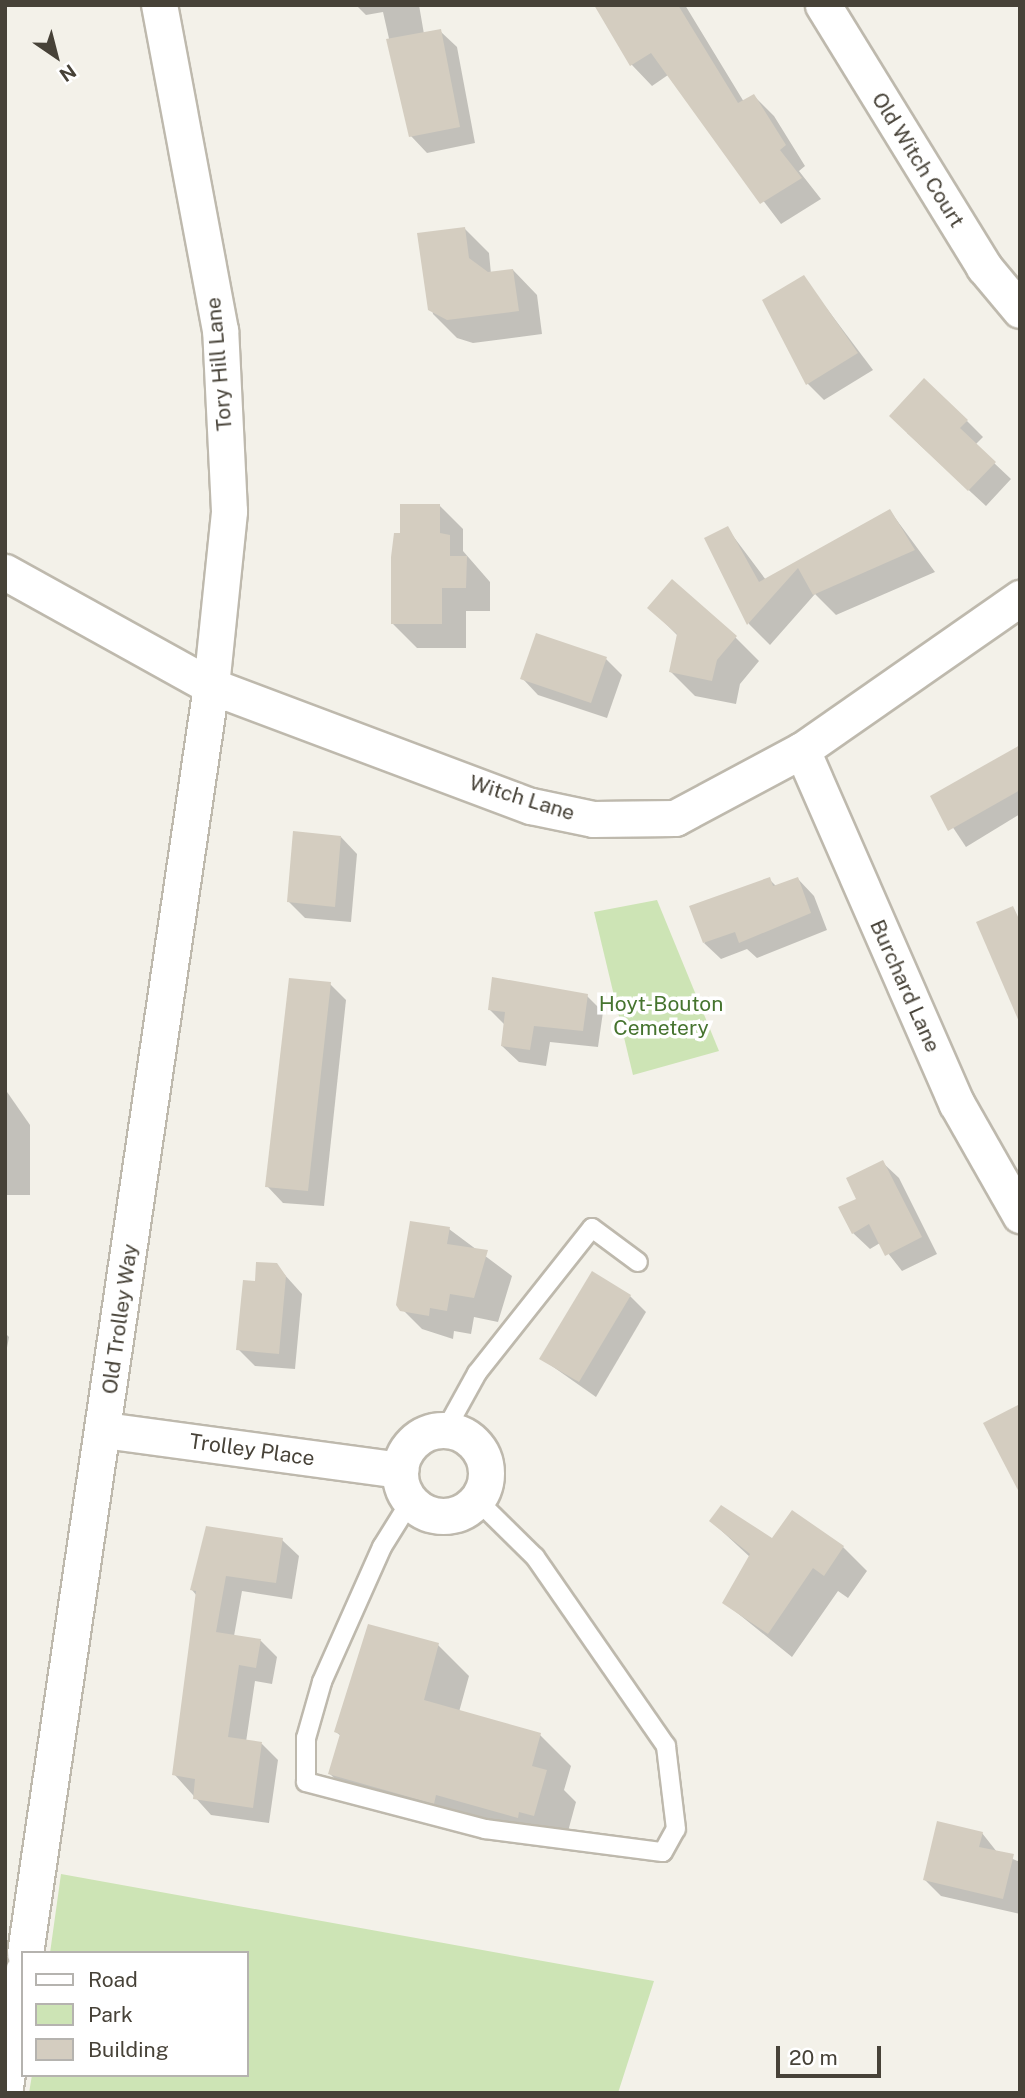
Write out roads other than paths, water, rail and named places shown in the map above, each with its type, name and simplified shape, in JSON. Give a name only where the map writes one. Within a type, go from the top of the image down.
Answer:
[{"type":"street","name":"Tory Hill Lane","points":[[159,5],[220,330],[229,511],[211,686]]},
{"type":"street","name":"Old Witch Court","points":[[823,5],[984,267],[1020,310]]},
{"type":"street","name":"Witch Lane","points":[[5,572],[211,686],[531,806],[593,819],[676,818],[802,750],[1020,598]]},
{"type":"street","name":"Old Trolley Way","points":[[25,1951],[104,1430],[211,686]]},
{"type":"street","name":"Burchard Lane","points":[[802,750],[957,1104],[1020,1215]]},
{"type":"street","name":"Trolley Place","points":[[104,1430],[405,1486],[436,1516],[451,1516],[477,1500]]},
{"type":"street","points":[[405,1486],[410,1446],[445,1430],[474,1443],[484,1461],[477,1500]]},
{"type":"street","points":[[5,2087],[21,1983]]},
{"type":"lane","points":[[445,1430],[477,1373],[592,1228],[638,1262]]},
{"type":"lane","points":[[405,1486],[382,1546],[322,1682],[306,1738],[306,1782],[485,1829],[663,1852],[676,1829],[666,1746],[535,1557],[477,1500]]},
{"type":"park label","name":"Hoyt-Bouton Cemetery","points":[[661,1016]]}]
